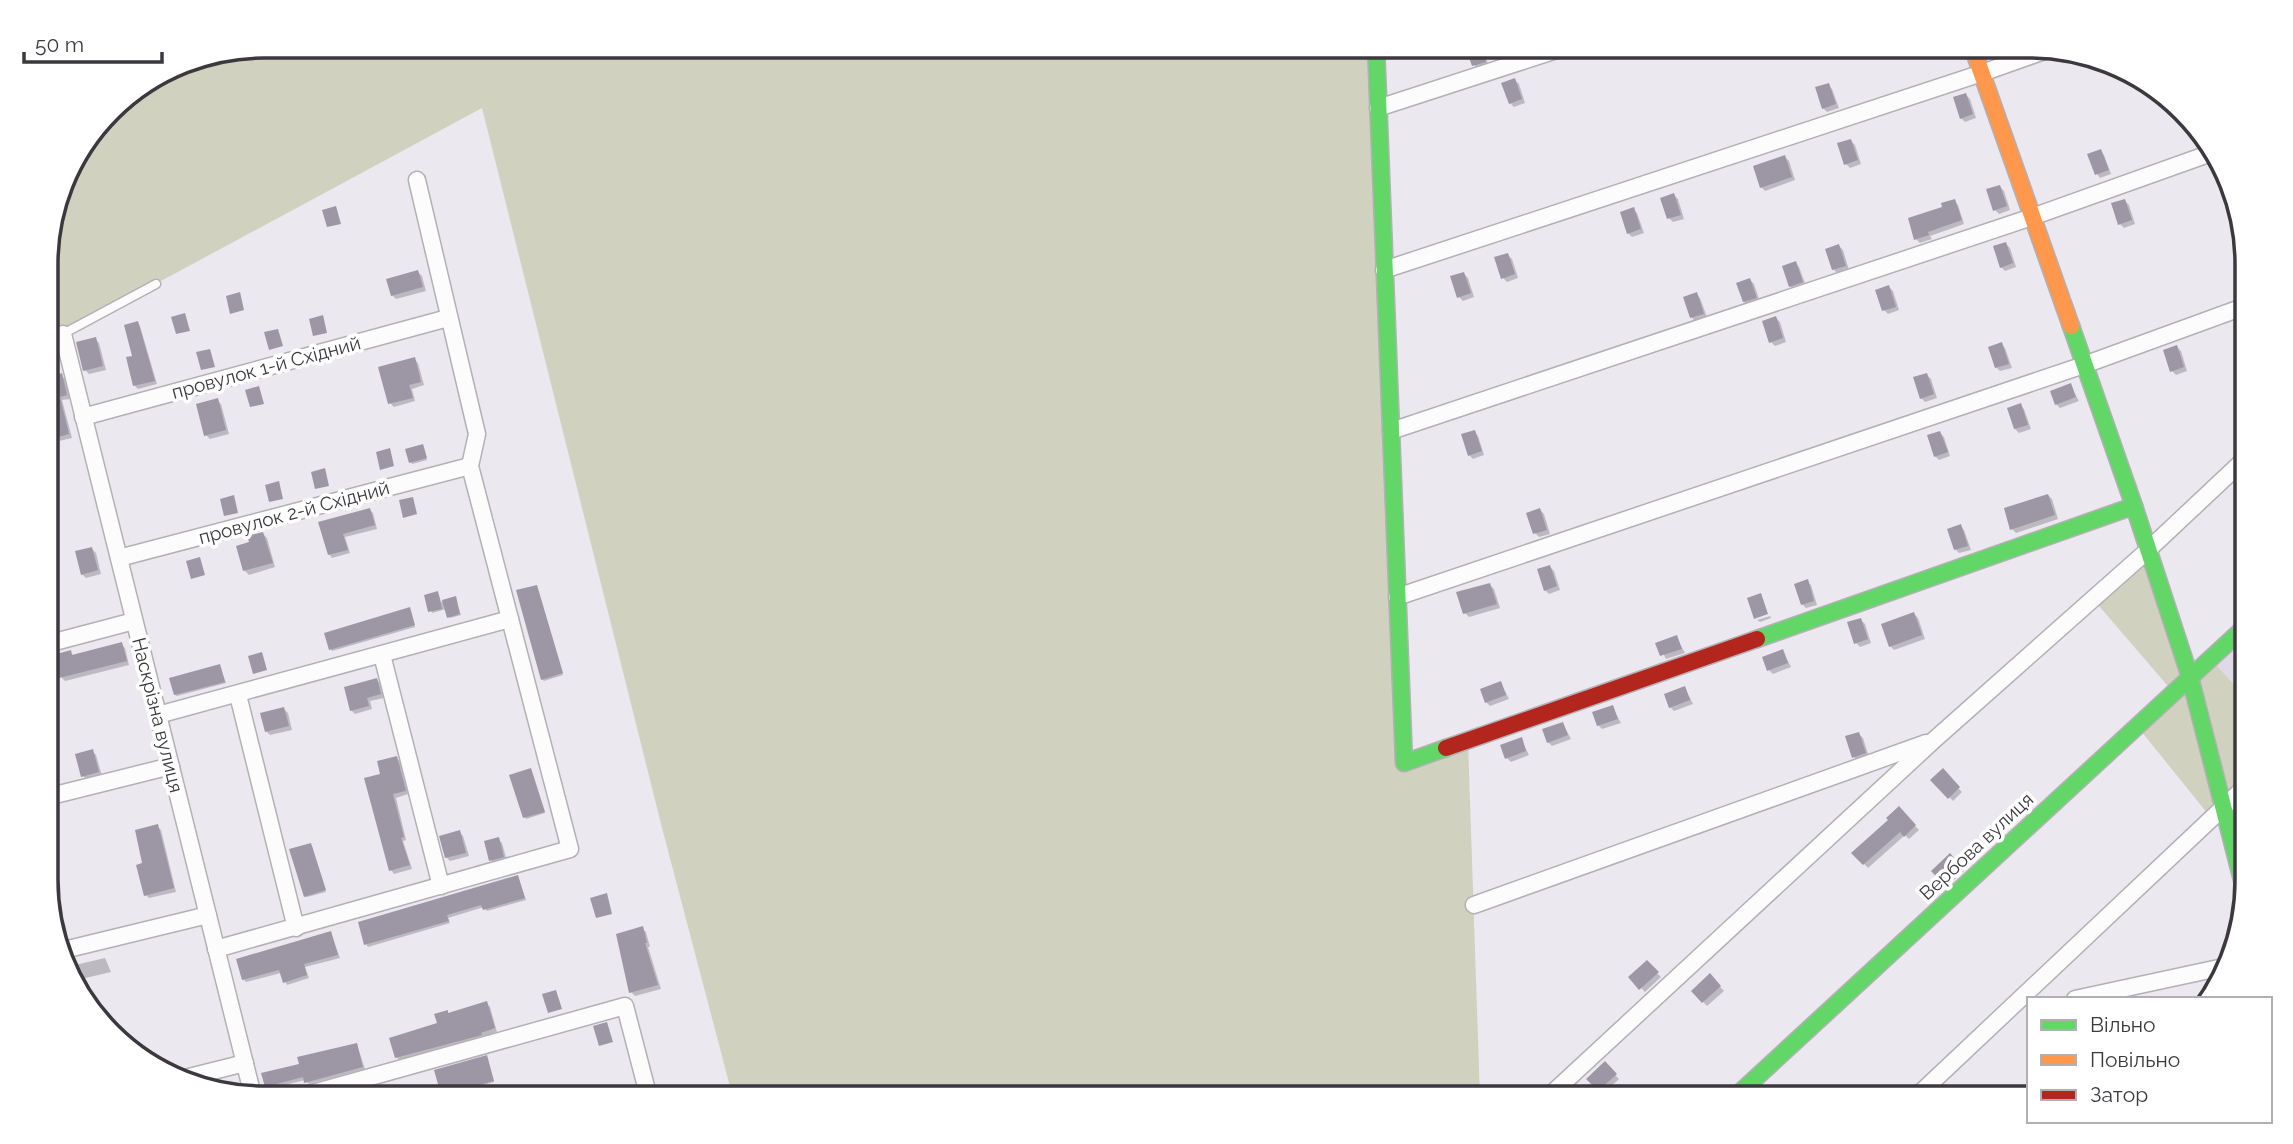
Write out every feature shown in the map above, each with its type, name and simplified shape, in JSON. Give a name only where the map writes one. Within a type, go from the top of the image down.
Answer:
[{"type":"street","points":[[1376,58],[1404,764],[2134,506]]},
{"type":"street","points":[[1378,108],[1532,58]]},
{"type":"street","points":[[1976,58],[2134,506],[2190,677],[2235,850]]},
{"type":"street","points":[[1384,270],[2024,58]]},
{"type":"street","points":[[1391,431],[2032,217],[2205,155]]},
{"type":"street","points":[[216,949],[570,849],[470,466],[477,434],[417,180]]},
{"type":"street","points":[[1397,597],[2084,365],[2235,310]]},
{"type":"street","name":"провулок 1-й Східний","points":[[83,416],[448,318]]},
{"type":"street","name":"Наскрізна вулиця","points":[[63,334],[250,1085]]},
{"type":"street","name":"провулок 2-й Східний","points":[[119,558],[470,466]]},
{"type":"street","points":[[1560,1086],[1934,740],[2147,551],[2235,468]]},
{"type":"street","points":[[158,715],[510,619]]},
{"type":"street","points":[[58,641],[135,621]]},
{"type":"street","name":"Вербова вулиця","points":[[1747,1086],[2235,636]]},
{"type":"street","points":[[382,655],[441,886]]},
{"type":"street","points":[[237,695],[296,928]]},
{"type":"street","points":[[1474,905],[1934,740]]},
{"type":"street","points":[[58,794],[171,766]]},
{"type":"street","points":[[1928,1086],[2235,797]]},
{"type":"street","points":[[2225,807],[2235,805]]},
{"type":"street","points":[[70,949],[208,915]]},
{"type":"street","points":[[2084,997],[2215,969]]},
{"type":"street","points":[[338,1086],[625,1006],[646,1086]]},
{"type":"street","points":[[2003,1014],[2027,1009]]},
{"type":"street","points":[[197,1075],[245,1063]]},
{"type":"lane","points":[[58,337],[156,284]]},
{"type":"shaded area","points":[[2235,636],[2235,686],[2210,658]]},
{"type":"green space","points":[[263,58],[1376,58],[1404,763],[1468,741],[1480,1086],[730,1086],[661,824],[482,108],[58,337],[58,250],[65,210],[79,172],[100,138],[128,109],[149,92],[172,79],[210,65]]},
{"type":"green space","points":[[2147,551],[2189,677],[2210,658],[2235,686],[2235,805],[2225,807],[2212,819],[2137,726],[2173,692],[2093,599]]},
{"type":"building","points":[[1469,58],[1485,58],[1486,62],[1472,66]]},
{"type":"building","points":[[1515,78],[1522,99],[1509,104],[1501,83]]},
{"type":"building","points":[[1829,83],[1836,104],[1822,109],[1815,87]]},
{"type":"building","points":[[1966,93],[1973,114],[1960,119],[1953,97]]},
{"type":"building","points":[[1851,139],[1858,160],[1844,165],[1837,143]]},
{"type":"building","points":[[2101,149],[2109,170],[2095,175],[2087,154]]},
{"type":"building","points":[[1785,155],[1792,177],[1760,188],[1753,166]]},
{"type":"building","points":[[2000,185],[2007,206],[1993,211],[1986,189]]},
{"type":"building","points":[[1674,193],[1681,215],[1667,219],[1660,198]]},
{"type":"building","points":[[1955,199],[1962,220],[1914,240],[1908,218],[1942,207],[1941,203]]},
{"type":"building","points":[[2125,199],[2132,220],[2118,225],[2111,203]]},
{"type":"building","points":[[336,206],[341,224],[327,227],[322,210]]},
{"type":"building","points":[[1634,207],[1641,229],[1627,234],[1620,212]]},
{"type":"building","points":[[2006,242],[2013,263],[2000,268],[1993,246]]},
{"type":"building","points":[[1839,244],[1846,266],[1832,270],[1825,249]]},
{"type":"building","points":[[1508,253],[1515,274],[1501,279],[1494,257]]},
{"type":"building","points":[[1796,261],[1803,282],[1789,287],[1782,266]]},
{"type":"building","points":[[418,270],[423,287],[391,296],[386,279]]},
{"type":"building","points":[[1464,272],[1471,293],[1457,298],[1450,276]]},
{"type":"building","points":[[1750,278],[1757,298],[1743,302],[1736,283]]},
{"type":"building","points":[[1889,285],[1896,307],[1882,311],[1875,290]]},
{"type":"building","points":[[240,292],[244,310],[230,314],[226,296]]},
{"type":"building","points":[[1697,292],[1704,314],[1690,318],[1683,297]]},
{"type":"building","points":[[185,313],[190,331],[176,334],[171,317]]},
{"type":"building","points":[[323,315],[327,333],[313,336],[309,319]]},
{"type":"building","points":[[1776,316],[1783,338],[1769,343],[1762,321]]},
{"type":"building","points":[[138,321],[155,381],[133,386],[126,357],[132,356],[124,325]]},
{"type":"building","points":[[278,329],[283,346],[269,350],[264,332]]},
{"type":"building","points":[[96,337],[103,366],[83,371],[76,342]]},
{"type":"building","points":[[2002,342],[2009,364],[1995,368],[1988,347]]},
{"type":"building","points":[[2177,345],[2184,367],[2170,372],[2163,350]]},
{"type":"building","points":[[210,349],[215,367],[201,370],[196,352]]},
{"type":"building","points":[[415,357],[421,382],[409,385],[413,398],[388,404],[378,367]]},
{"type":"building","points":[[62,373],[67,395],[60,397],[69,434],[58,437],[58,374]]},
{"type":"building","points":[[1927,373],[1934,394],[1920,399],[1913,377]]},
{"type":"building","points":[[2071,383],[2076,397],[2055,405],[2050,391]]},
{"type":"building","points":[[259,386],[264,404],[250,407],[245,390]]},
{"type":"building","points":[[218,398],[226,430],[204,436],[196,404]]},
{"type":"building","points":[[2021,403],[2028,425],[2014,429],[2007,408]]},
{"type":"building","points":[[1475,430],[1482,451],[1468,456],[1461,434]]},
{"type":"building","points":[[1940,431],[1948,452],[1934,457],[1927,435]]},
{"type":"building","points":[[423,444],[427,458],[409,463],[405,449]]},
{"type":"building","points":[[390,448],[394,466],[380,470],[376,452]]},
{"type":"building","points":[[325,468],[329,486],[315,489],[311,472]]},
{"type":"building","points":[[279,481],[283,499],[269,502],[265,485]]},
{"type":"building","points":[[2048,494],[2055,515],[2010,530],[2004,508]]},
{"type":"building","points":[[234,495],[238,513],[224,516],[220,499]]},
{"type":"building","points":[[413,497],[417,514],[403,518],[399,500]]},
{"type":"building","points":[[370,508],[375,525],[343,534],[348,550],[328,555],[318,522]]},
{"type":"building","points":[[1540,508],[1547,530],[1533,534],[1526,513]]},
{"type":"building","points":[[1961,524],[1968,546],[1954,550],[1947,529]]},
{"type":"building","points":[[263,532],[273,563],[243,571],[236,546],[249,542],[247,536]]},
{"type":"building","points":[[92,547],[98,570],[81,575],[75,551]]},
{"type":"building","points":[[200,557],[205,575],[191,579],[186,561]]},
{"type":"building","points":[[1550,565],[1557,586],[1544,591],[1537,569]]},
{"type":"building","points":[[1808,579],[1814,601],[1801,605],[1794,584]]},
{"type":"building","points":[[1490,583],[1497,604],[1463,614],[1456,592]]},
{"type":"building","points":[[537,585],[563,673],[541,680],[516,590]]},
{"type":"building","points":[[438,591],[442,609],[428,612],[424,595]]},
{"type":"building","points":[[1761,593],[1768,614],[1754,619],[1747,598]]},
{"type":"building","points":[[456,596],[460,614],[447,618],[442,600]]},
{"type":"building","points":[[410,607],[415,625],[329,650],[324,633]]},
{"type":"building","points":[[1914,612],[1922,635],[1889,647],[1881,624]]},
{"type":"building","points":[[1861,618],[1868,639],[1854,644],[1847,622]]},
{"type":"building","points":[[1677,635],[1682,649],[1660,656],[1655,643]]},
{"type":"building","points":[[122,642],[127,661],[59,678],[58,654],[71,650],[72,655]]},
{"type":"building","points":[[1783,649],[1788,663],[1767,671],[1762,657]]},
{"type":"building","points":[[262,652],[267,670],[253,674],[248,656]]},
{"type":"building","points":[[220,664],[225,682],[174,695],[169,678]]},
{"type":"building","points":[[377,678],[381,694],[367,698],[369,706],[350,711],[344,687]]},
{"type":"building","points":[[1501,681],[1506,695],[1485,703],[1480,689]]},
{"type":"building","points":[[1685,686],[1690,700],[1669,708],[1664,694]]},
{"type":"building","points":[[1613,705],[1618,719],[1597,726],[1592,712]]},
{"type":"building","points":[[284,707],[289,726],[265,732],[260,713]]},
{"type":"building","points":[[1563,722],[1568,735],[1547,743],[1542,729]]},
{"type":"building","points":[[1859,732],[1866,753],[1852,758],[1845,736]]},
{"type":"building","points":[[1522,737],[1526,751],[1505,759],[1500,745]]},
{"type":"building","points":[[93,749],[99,772],[81,777],[75,754]]},
{"type":"building","points":[[397,756],[406,791],[393,794],[404,837],[401,838],[410,865],[389,871],[364,778],[380,774],[377,761]]},
{"type":"building","points":[[531,768],[545,812],[523,818],[509,775]]},
{"type":"building","points":[[1943,768],[1960,787],[1948,799],[1930,780]]},
{"type":"building","points":[[1899,806],[1916,825],[1904,837],[1900,832],[1863,865],[1851,853],[1888,820],[1886,818]]},
{"type":"building","points":[[158,824],[174,888],[144,896],[136,865],[142,863],[135,830]]},
{"type":"building","points":[[460,830],[466,853],[445,858],[439,836]]},
{"type":"building","points":[[499,837],[504,857],[489,861],[484,841]]},
{"type":"building","points":[[311,843],[326,890],[304,897],[289,849]]},
{"type":"building","points":[[1950,853],[1961,866],[1942,883],[1931,871]]},
{"type":"building","points":[[518,875],[525,898],[483,910],[481,905],[447,915],[449,921],[364,945],[358,922]]},
{"type":"building","points":[[607,893],[612,914],[596,918],[590,898]]},
{"type":"building","points":[[643,926],[645,943],[658,985],[629,993],[616,934]]},
{"type":"building","points":[[331,931],[338,955],[304,964],[307,975],[283,983],[279,970],[242,980],[236,959]]},
{"type":"building","points":[[1647,960],[1659,972],[1639,990],[1628,977]]},
{"type":"building","points":[[1710,973],[1721,986],[1702,1003],[1691,991]]},
{"type":"building","points":[[556,990],[562,1009],[548,1013],[542,994]]},
{"type":"building","points":[[487,1001],[495,1028],[481,1033],[482,1035],[395,1058],[389,1038],[437,1023],[434,1014],[448,1010],[448,1013]]},
{"type":"building","points":[[607,1022],[613,1042],[599,1046],[593,1026]]},
{"type":"building","points":[[357,1043],[363,1067],[304,1083],[303,1077],[265,1086],[261,1073],[299,1064],[297,1057]]},
{"type":"building","points":[[487,1055],[494,1081],[475,1086],[438,1086],[434,1070]]},
{"type":"building","points":[[1605,1061],[1617,1074],[1604,1086],[1593,1086],[1586,1079]]},
{"type":"traffic: fast","points":[[1376,58],[1404,763],[1446,748]]},
{"type":"traffic: fast","points":[[2071,326],[2190,677],[2235,853]]},
{"type":"traffic: fast","points":[[1757,639],[2134,506]]},
{"type":"traffic: fast","points":[[1747,1086],[2235,636]]},
{"type":"traffic: slow","points":[[1976,58],[2071,326]]},
{"type":"traffic: jam","points":[[1446,748],[1757,639]]}]
